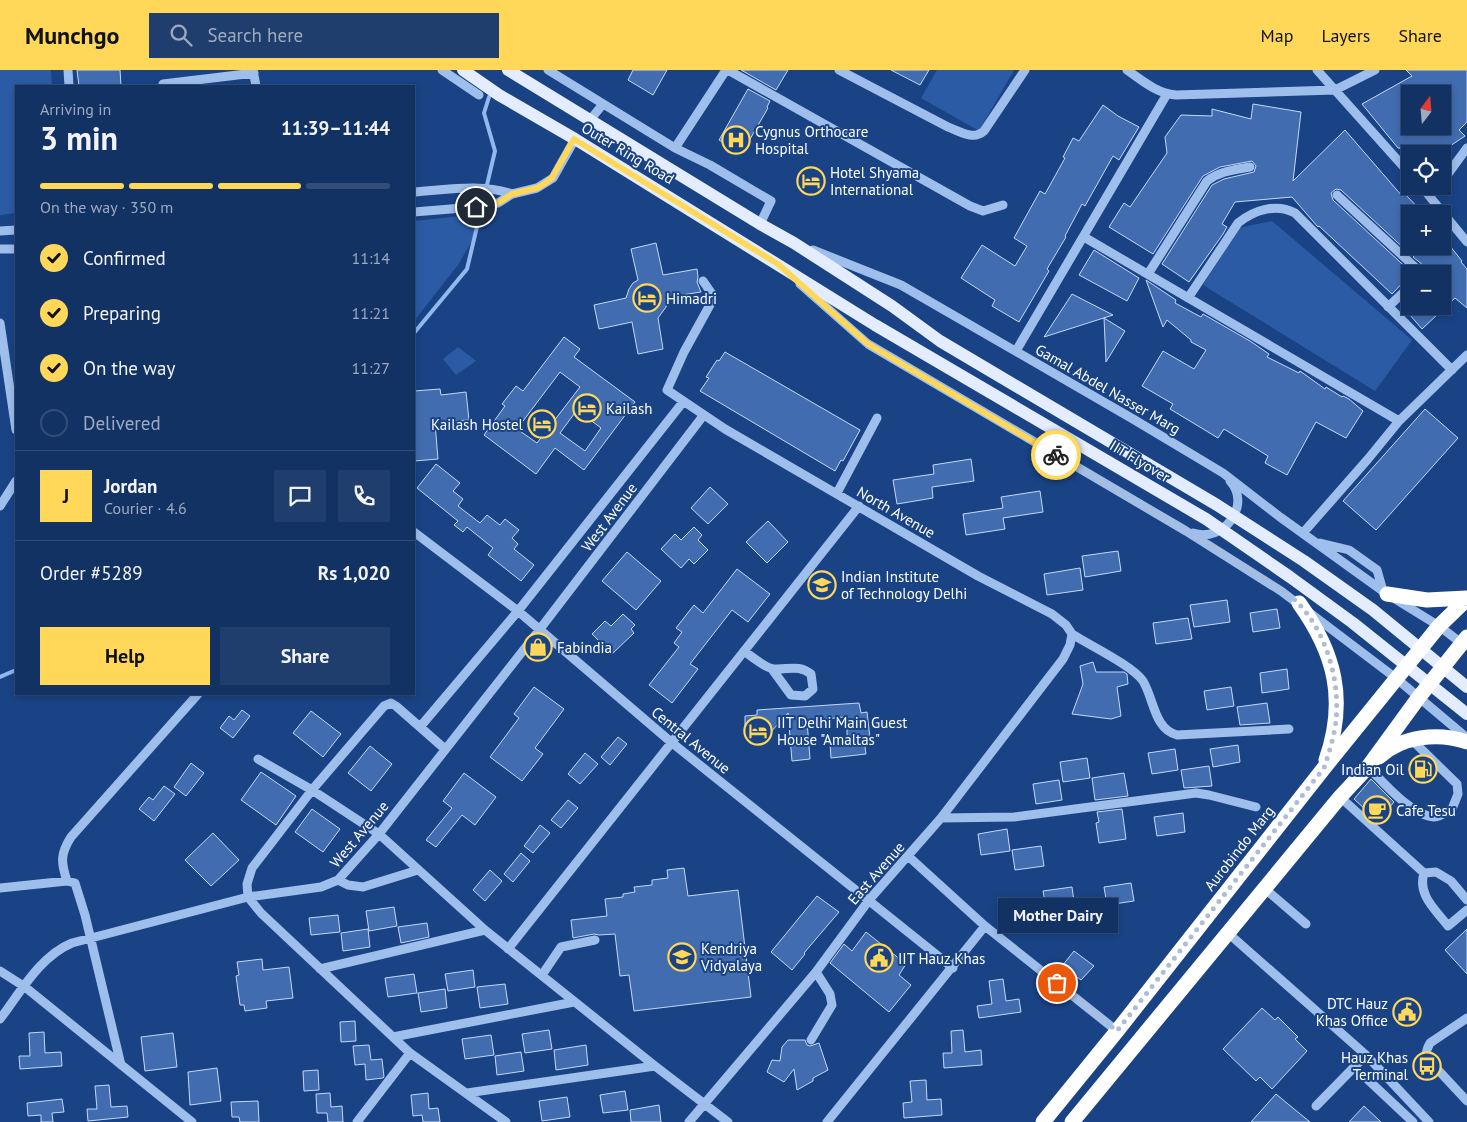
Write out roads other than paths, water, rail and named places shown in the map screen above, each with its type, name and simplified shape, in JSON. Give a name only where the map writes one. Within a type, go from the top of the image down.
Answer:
[{"type":"highway","points":[[1385,593],[1426,600],[1467,598]]},
{"type":"highway","name":"Aurobindo Marg","points":[[1042,1122],[1117,1031],[1324,768],[1439,626],[1467,598]]},
{"type":"highway","points":[[1298,603],[1314,624],[1325,646],[1334,678],[1336,720],[1332,745],[1324,768]]},
{"type":"highway","points":[[1368,767],[1418,697],[1465,643]]},
{"type":"highway","points":[[1072,1122],[1264,888],[1340,797],[1368,767],[1382,754],[1412,740],[1436,736],[1467,740]]},
{"type":"main road","name":"Outer Ring Road","points":[[463,70],[499,95],[778,264]]},
{"type":"main road","name":"Outer Ring Road","points":[[512,71],[794,243]]},
{"type":"main road","name":"IIT Flyover","points":[[794,243],[892,306],[940,341],[1217,504],[1304,561],[1373,610],[1467,687]]},
{"type":"main road","name":"IIT Flyover","points":[[778,264],[1206,519],[1290,576],[1353,623],[1467,714]]},
{"type":"street","points":[[68,70],[69,85]]},
{"type":"street","points":[[442,70],[478,95]]},
{"type":"street","points":[[548,70],[675,148],[710,165],[771,201],[760,224]]},
{"type":"street","points":[[675,148],[727,70],[970,206],[983,211],[1002,205]]},
{"type":"street","points":[[839,70],[948,127],[976,136],[984,131],[1025,70]]},
{"type":"street","points":[[1127,70],[1154,89],[1176,95],[1335,90],[1375,70]]},
{"type":"street","points":[[1317,70],[1401,164]]},
{"type":"street","points":[[163,84],[254,72],[256,85]]},
{"type":"street","points":[[1016,352],[1167,94]]},
{"type":"street","points":[[590,120],[603,104]]},
{"type":"street","points":[[415,212],[488,205],[498,203],[512,194],[537,188],[552,178],[574,139]]},
{"type":"street","points":[[1451,170],[1467,148]]},
{"type":"street","points":[[1148,274],[1207,181],[1215,175],[1226,171],[1250,167]]},
{"type":"street","points":[[415,192],[492,189],[512,194]]},
{"type":"street","points":[[1338,195],[1413,265]]},
{"type":"street","points":[[1431,197],[1467,242]]},
{"type":"street","points":[[1188,298],[1238,223],[1246,216],[1262,210],[1282,207],[1295,213],[1452,370]]},
{"type":"street","points":[[0,231],[15,230]]},
{"type":"street","points":[[1084,236],[1399,421]]},
{"type":"street","name":"Gamal Abdel Nasser Marg","points":[[794,243],[901,286],[1223,473],[1385,593],[1465,643]]},
{"type":"street","points":[[0,250],[15,249]]},
{"type":"street","points":[[778,264],[868,344],[1186,531],[1298,603],[1397,679],[1467,740]]},
{"type":"street","name":"North Avenue","points":[[703,281],[712,294],[711,303],[684,352],[667,390],[704,416],[978,576],[1052,614],[1066,625],[1072,634],[1136,673],[1146,686],[1163,727],[1170,733],[1177,735],[1289,729]]},
{"type":"street","points":[[1388,307],[1401,295]]},
{"type":"street","points":[[0,322],[15,423]]},
{"type":"street","points":[[1302,533],[1399,421],[1467,356]]},
{"type":"street","name":"West Avenue","points":[[420,727],[518,610],[683,402]]},
{"type":"street","name":"West Avenue","points":[[0,1019],[40,967],[52,954],[66,946],[248,897],[321,887],[338,880],[379,834],[704,416]]},
{"type":"street","points":[[837,493],[877,418]]},
{"type":"street","points":[[1186,531],[1200,536],[1215,534],[1228,525],[1236,513],[1238,498],[1233,484],[1223,473]]},
{"type":"street","points":[[0,506],[15,483]]},
{"type":"street","points":[[508,949],[859,506]]},
{"type":"street","name":"Central Avenue","points":[[415,533],[518,610],[671,742],[953,968]]},
{"type":"street","points":[[1315,542],[1349,550],[1377,570],[1385,593]]},
{"type":"street","name":"East Avenue","points":[[689,1122],[816,972],[869,900],[941,818],[1063,660],[1070,645],[1072,634]]},
{"type":"street","points":[[744,651],[772,669],[791,695],[805,696],[813,689],[811,674],[806,670],[798,667],[772,669]]},
{"type":"street","points":[[66,881],[62,862],[63,853],[70,837],[197,695]]},
{"type":"street","points":[[388,695],[391,703],[445,749]]},
{"type":"street","points":[[391,703],[384,706],[312,790],[252,868],[247,884],[248,897],[261,913],[410,1053],[506,1122]]},
{"type":"street","points":[[1368,767],[1408,805],[1423,814],[1436,817],[1452,809],[1458,794],[1457,784],[1412,740]]},
{"type":"street","points":[[258,759],[312,790],[379,834],[508,949],[728,1122]]},
{"type":"street","points":[[941,818],[1014,817],[1196,793],[1256,807]]},
{"type":"street","points":[[1340,797],[1424,873],[1436,872],[1450,880],[1467,900]]},
{"type":"street","points":[[908,856],[985,926],[1117,1031]]},
{"type":"street","points":[[338,880],[348,885],[363,887],[418,870]]},
{"type":"street","points":[[1424,873],[1422,880],[1424,897],[1448,926],[1467,910]]},
{"type":"street","points":[[0,888],[66,881],[74,882],[78,888],[91,938],[121,1065]]},
{"type":"street","points":[[1264,888],[1306,924]]},
{"type":"street","points":[[827,1122],[985,926]]},
{"type":"street","points":[[320,969],[485,930]]},
{"type":"street","points":[[1228,933],[1366,1055],[1430,1122]]},
{"type":"street","points":[[542,975],[561,947],[595,940]]},
{"type":"street","points":[[0,971],[25,987],[192,1122]]},
{"type":"street","points":[[810,1040],[832,1005],[830,994],[816,972]]},
{"type":"street","points":[[393,1037],[574,1002]]},
{"type":"street","points":[[1467,1018],[1430,1043],[1426,1049],[1426,1057],[1467,1100]]},
{"type":"street","points":[[357,1122],[410,1053]]},
{"type":"street","points":[[1316,1106],[1366,1055]]},
{"type":"street","points":[[466,1093],[655,1066]]},
{"type":"street","points":[[1365,1077],[1413,1122]]},
{"type":"waterway","points":[[415,332],[467,269],[495,151],[484,113],[489,97]]},
{"type":"waterway","points":[[0,677],[15,670]]},
{"type":"place","name":"Cygnus Orthocare Hospital","points":[[736,140]]},
{"type":"place","name":"Hotel Shyama International","points":[[811,181]]},
{"type":"place","name":"Himadri","points":[[647,298]]},
{"type":"place","name":"Kailash","points":[[587,408]]},
{"type":"place","name":"Kailash Hostel","points":[[542,424]]},
{"type":"place","name":"Indian Institute of Technology Delhi","points":[[822,585]]},
{"type":"place","name":"Fabindia","points":[[538,647]]},
{"type":"place","name":"IIT Delhi Main Guest House \"Amaltas\"","points":[[758,731]]},
{"type":"place","name":"Indian Oil","points":[[1423,769]]},
{"type":"place","name":"Cafe Tesu","points":[[1377,810]]},
{"type":"place","name":"Kendriya Vidyalaya","points":[[682,957]]},
{"type":"place","name":"IIT Hauz Khas","points":[[879,958]]},
{"type":"place","name":"Mother Dairy","points":[[1057,983]]},
{"type":"place","name":"DTC Hauz Khas Office","points":[[1407,1012]]},
{"type":"place","name":"Hauz Khas Terminal","points":[[1427,1066]]}]
